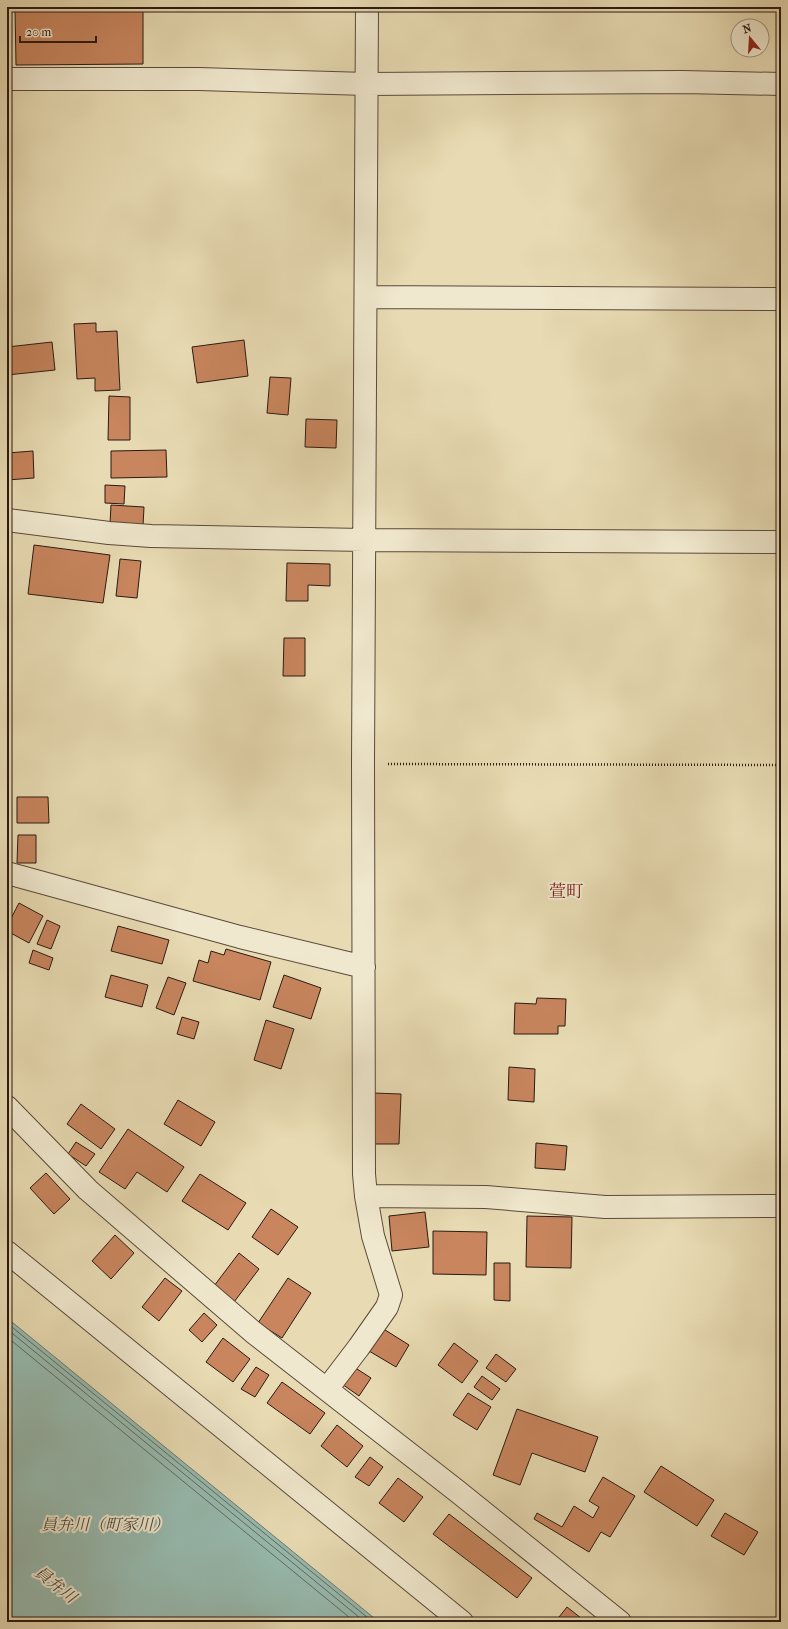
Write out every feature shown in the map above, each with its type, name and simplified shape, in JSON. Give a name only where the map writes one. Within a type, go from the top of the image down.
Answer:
[{"type":"street","points":[[327,1389],[383,1313],[391,1295],[373,1236],[364,1174],[364,540],[367,7]]},
{"type":"street","points":[[7,79],[199,80],[367,84],[682,82],[781,84]]},
{"type":"street","points":[[366,297],[781,299]]},
{"type":"street","points":[[7,520],[109,533],[364,540],[781,542]]},
{"type":"street","points":[[7,874],[240,937],[364,967]]},
{"type":"street","points":[[7,1106],[88,1190],[253,1332],[620,1622]]},
{"type":"street","points":[[366,1196],[486,1197],[605,1206],[781,1206]]},
{"type":"street","points":[[7,1252],[462,1622]]},
{"type":"path","points":[[364,764],[781,765]]},
{"type":"water","name":"員弁川（町家川）","points":[[7,1318],[379,1622],[7,1622]]},
{"type":"building","points":[[15,7],[143,7],[143,64],[16,65]]},
{"type":"building","points":[[96,323],[96,332],[117,331],[120,390],[95,391],[95,378],[77,379],[74,324]]},
{"type":"building","points":[[244,340],[248,376],[197,383],[192,347]]},
{"type":"building","points":[[52,342],[55,370],[7,375],[7,347]]},
{"type":"building","points":[[270,377],[291,378],[288,415],[267,413]]},
{"type":"building","points":[[109,396],[130,397],[130,440],[108,440]]},
{"type":"building","points":[[306,419],[337,420],[336,448],[305,447]]},
{"type":"building","points":[[166,450],[167,477],[111,478],[111,451]]},
{"type":"building","points":[[33,451],[34,478],[7,480],[7,453]]},
{"type":"building","points":[[105,485],[125,486],[124,504],[105,503]]},
{"type":"building","points":[[111,505],[144,507],[143,526],[110,524]]},
{"type":"building","points":[[34,545],[110,555],[103,603],[28,594]]},
{"type":"building","points":[[120,559],[141,561],[137,598],[116,596]]},
{"type":"building","points":[[287,563],[330,564],[330,586],[308,585],[308,601],[286,601]]},
{"type":"building","points":[[284,638],[305,638],[305,676],[283,676]]},
{"type":"building","points":[[7,790],[9,790],[10,831],[7,831]]},
{"type":"building","points":[[17,797],[48,797],[49,823],[17,823]]},
{"type":"building","points":[[18,835],[36,835],[36,863],[17,863]]},
{"type":"building","points":[[19,903],[43,916],[29,943],[7,931],[7,926]]},
{"type":"building","points":[[47,920],[60,926],[51,949],[37,944]]},
{"type":"building","points":[[118,926],[169,940],[162,964],[111,951]]},
{"type":"building","points":[[226,949],[271,962],[260,1000],[193,981],[199,960],[208,963],[211,951],[224,955]]},
{"type":"building","points":[[33,950],[53,958],[49,970],[29,963]]},
{"type":"building","points":[[111,975],[148,985],[142,1007],[105,997]]},
{"type":"building","points":[[284,975],[321,988],[311,1019],[273,1007]]},
{"type":"building","points":[[168,977],[186,983],[174,1015],[156,1008]]},
{"type":"building","points":[[537,998],[566,999],[565,1026],[558,1026],[558,1034],[514,1034],[515,1003],[536,1004]]},
{"type":"building","points":[[182,1017],[199,1022],[194,1039],[177,1034]]},
{"type":"building","points":[[266,1020],[294,1029],[281,1069],[254,1060]]},
{"type":"building","points":[[509,1067],[535,1069],[534,1102],[508,1100]]},
{"type":"building","points":[[373,1093],[401,1094],[399,1144],[372,1144]]},
{"type":"building","points":[[178,1100],[215,1122],[201,1146],[164,1124]]},
{"type":"building","points":[[81,1104],[115,1129],[101,1149],[67,1124]]},
{"type":"building","points":[[128,1129],[184,1167],[167,1192],[137,1172],[125,1189],[99,1172]]},
{"type":"building","points":[[76,1142],[95,1154],[86,1166],[68,1154]]},
{"type":"building","points":[[536,1143],[567,1146],[565,1170],[535,1168]]},
{"type":"building","points":[[46,1173],[70,1199],[54,1214],[30,1188]]},
{"type":"building","points":[[200,1174],[246,1203],[228,1230],[182,1201]]},
{"type":"building","points":[[271,1209],[298,1227],[278,1255],[252,1237]]},
{"type":"building","points":[[425,1212],[429,1247],[392,1251],[389,1216]]},
{"type":"building","points":[[527,1216],[572,1217],[571,1268],[526,1267]]},
{"type":"building","points":[[433,1231],[487,1232],[486,1275],[433,1274]]},
{"type":"building","points":[[115,1235],[134,1253],[111,1279],[92,1261]]},
{"type":"building","points":[[239,1253],[259,1269],[234,1302],[214,1286]]},
{"type":"building","points":[[494,1263],[510,1263],[510,1301],[494,1300]]},
{"type":"building","points":[[165,1278],[182,1291],[159,1321],[142,1307]]},
{"type":"building","points":[[288,1278],[311,1293],[282,1338],[258,1323]]},
{"type":"building","points":[[204,1313],[217,1325],[202,1342],[189,1330]]},
{"type":"building","points":[[382,1328],[409,1345],[396,1367],[369,1351]]},
{"type":"building","points":[[223,1338],[250,1359],[233,1382],[206,1362]]},
{"type":"building","points":[[454,1343],[478,1361],[462,1383],[438,1365]]},
{"type":"building","points":[[496,1354],[516,1369],[506,1382],[486,1368]]},
{"type":"building","points":[[256,1367],[269,1375],[255,1397],[241,1389]]},
{"type":"building","points":[[354,1367],[371,1378],[359,1396],[342,1384]]},
{"type":"building","points":[[482,1376],[500,1389],[492,1400],[474,1387]]},
{"type":"building","points":[[282,1382],[325,1413],[310,1434],[267,1403]]},
{"type":"building","points":[[468,1393],[491,1407],[477,1430],[453,1415]]},
{"type":"building","points":[[517,1409],[598,1437],[585,1472],[532,1453],[520,1485],[493,1475]]},
{"type":"building","points":[[337,1425],[363,1446],[347,1467],[321,1446]]},
{"type":"building","points":[[370,1457],[383,1467],[369,1486],[355,1477]]},
{"type":"building","points":[[661,1466],[714,1500],[697,1526],[644,1492]]},
{"type":"building","points":[[603,1477],[635,1496],[610,1537],[601,1532],[589,1552],[534,1519],[537,1513],[562,1527],[574,1506],[593,1518],[599,1507],[589,1501]]},
{"type":"building","points":[[398,1478],[423,1497],[404,1522],[379,1503]]},
{"type":"building","points":[[725,1513],[758,1532],[744,1555],[711,1536]]},
{"type":"building","points":[[449,1514],[532,1578],[517,1598],[433,1534]]},
{"type":"building","points":[[567,1607],[586,1622],[555,1622]]},
{"type":"district","name":"萱町","points":[[566,891]]},
{"type":"water label","name":"員弁川","points":[[56,1584]]}]
